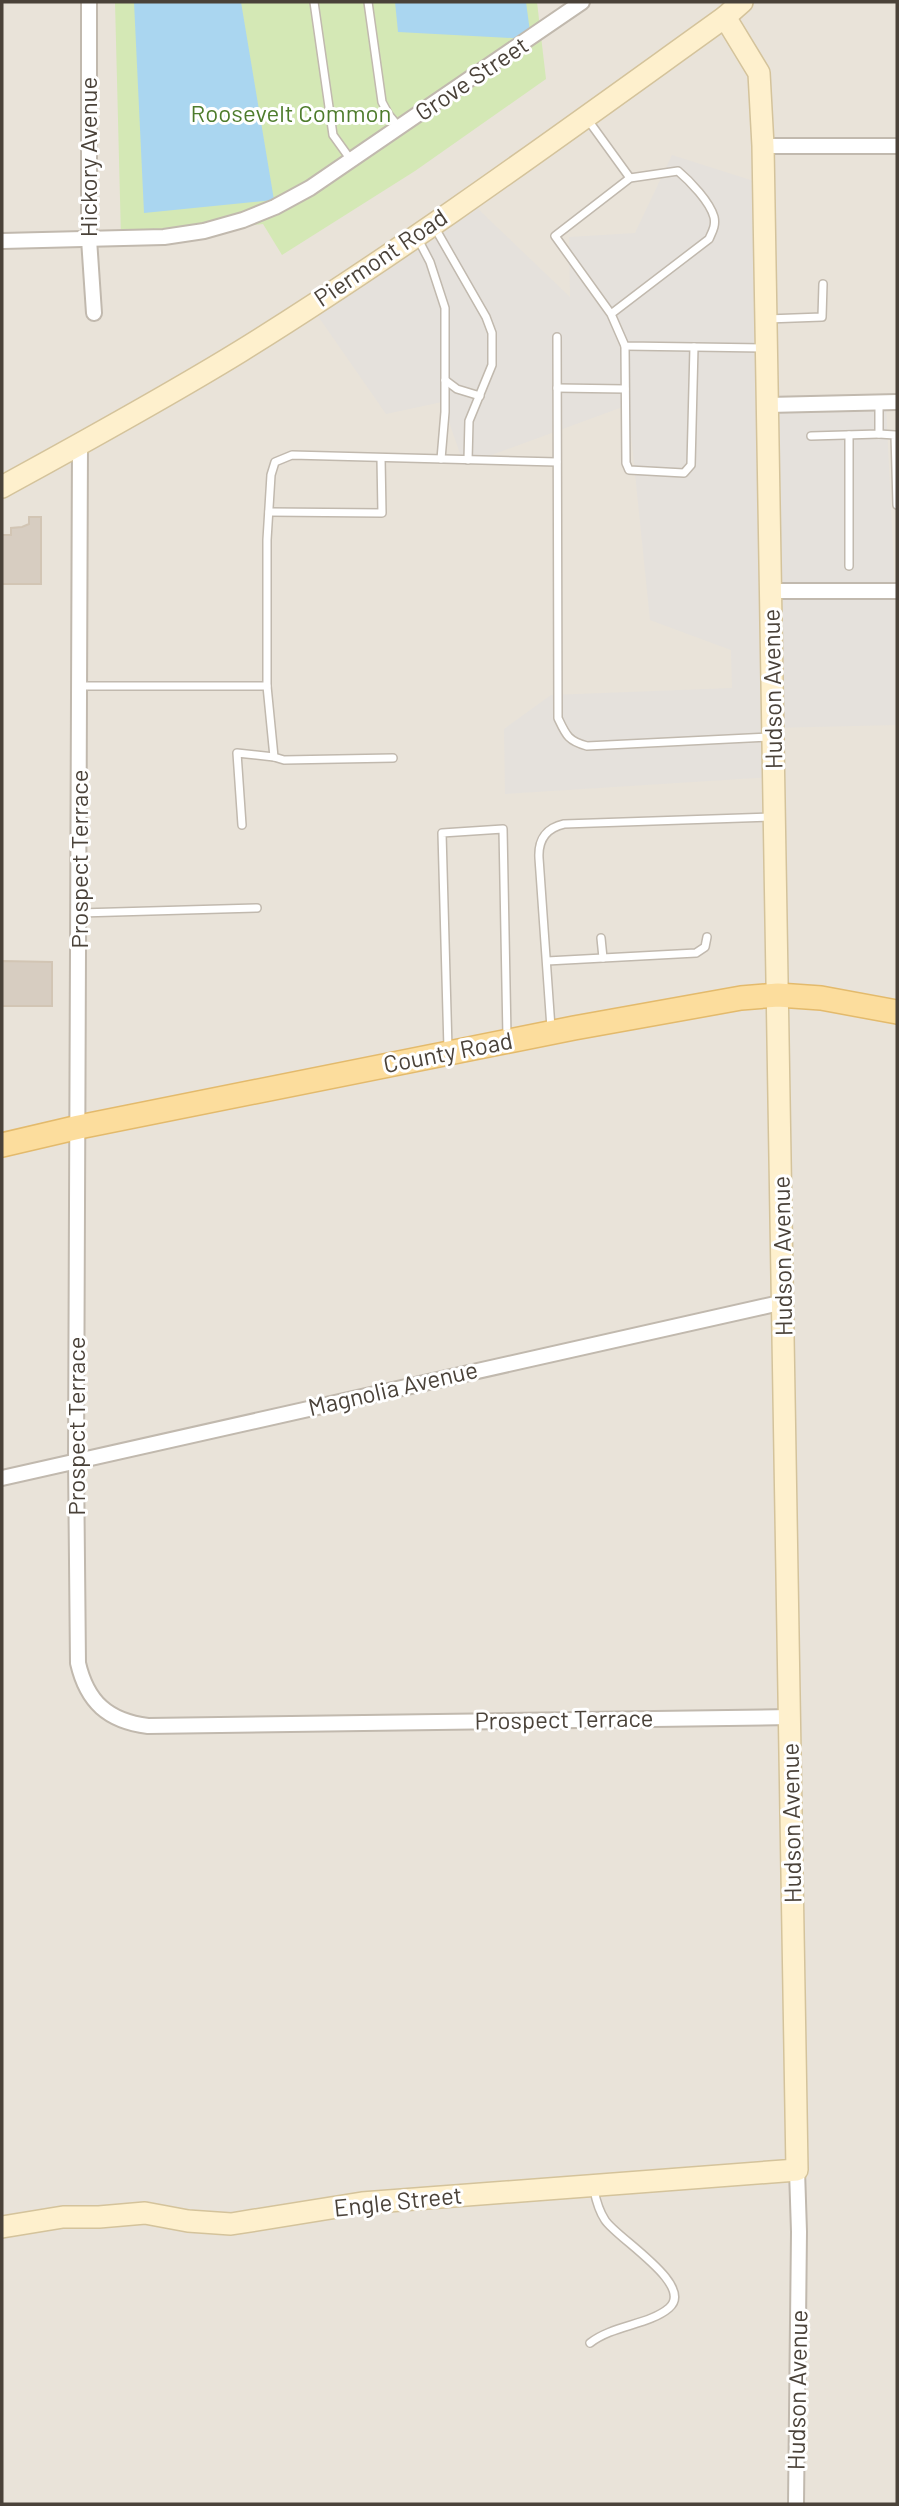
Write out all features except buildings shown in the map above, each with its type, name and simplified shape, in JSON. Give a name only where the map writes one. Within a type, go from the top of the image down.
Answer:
[{"type":"main road","name":"County Road","points":[[2,1145],[79,1127],[551,1032],[741,998],[778,995],[821,998],[897,1012]]},
{"type":"street","name":"Hickory Avenue","points":[[89,2],[89,239],[93,313]]},
{"type":"street","name":"Grove Street","points":[[2,241],[164,237],[204,231],[275,207],[310,188],[400,128],[582,2]]},
{"type":"street","name":"Piermont Road","points":[[2,488],[241,351],[424,230],[743,2]]},
{"type":"street","name":"Hudson Avenue","points":[[725,17],[759,73],[763,146],[799,2232],[796,2504]]},
{"type":"street","points":[[763,146],[897,146]]},
{"type":"street","points":[[768,405],[897,402]]},
{"type":"street","name":"Prospect Terrace","points":[[80,444],[76,1460],[78,1663],[82,1680],[90,1695],[115,1718],[130,1724],[148,1726],[791,1717]]},
{"type":"street","points":[[771,592],[897,591]]},
{"type":"street","name":"Magnolia Avenue","points":[[2,1478],[784,1302]]},
{"type":"street","name":"Engle Street","points":[[2,2227],[63,2217],[145,2213],[188,2221],[231,2224],[362,2203],[797,2170]]},
{"type":"lane","points":[[314,2],[333,135],[351,160]]},
{"type":"lane","points":[[368,2],[382,102],[389,116],[400,128]]},
{"type":"lane","points":[[585,117],[630,178]]},
{"type":"lane","points":[[611,314],[709,239],[715,227],[713,215],[691,183],[678,171],[630,178],[555,236],[611,314],[625,346],[626,463],[629,470],[684,473],[691,465],[694,347]]},
{"type":"lane","points":[[424,230],[430,262],[445,308],[441,459]]},
{"type":"lane","points":[[424,230],[486,317],[492,333],[492,365],[468,421],[468,460]]},
{"type":"lane","points":[[766,320],[822,317],[823,284]]},
{"type":"lane","points":[[556,337],[558,718],[567,736],[574,743],[587,746],[774,737]]},
{"type":"lane","points":[[625,346],[767,348]]},
{"type":"lane","points":[[445,380],[457,389],[480,396]]},
{"type":"lane","points":[[557,388],[625,389]]},
{"type":"lane","points":[[878,403],[879,434]]},
{"type":"lane","points":[[849,435],[849,566]]},
{"type":"lane","points":[[811,436],[895,435],[897,505]]},
{"type":"lane","points":[[274,757],[267,686],[269,512],[271,475],[275,462],[292,455],[557,462]]},
{"type":"lane","points":[[269,512],[382,513],[381,458]]},
{"type":"lane","points":[[80,686],[267,686]]},
{"type":"lane","points":[[242,825],[237,753],[284,760],[393,758]]},
{"type":"lane","points":[[551,1032],[538,847],[548,831],[555,826],[775,817]]},
{"type":"lane","points":[[449,1053],[442,833],[503,829],[507,1041]]},
{"type":"lane","points":[[80,913],[257,908]]},
{"type":"lane","points":[[547,961],[696,953],[705,947],[707,937]]},
{"type":"lane","points":[[601,938],[603,958]]},
{"type":"lane","points":[[590,2343],[601,2334],[654,2316],[669,2308],[675,2300],[674,2291],[666,2277],[605,2221],[596,2202],[593,2185]]},
{"type":"shaded area","points":[[2,2],[897,2],[897,2504],[2,2504]]},
{"type":"shaded area","points":[[672,155],[766,185],[769,409],[886,405],[897,591],[897,725],[770,728],[771,777],[505,794],[504,729],[551,695],[732,688],[731,650],[650,620],[628,405],[464,465],[442,402],[386,414],[313,309],[473,204],[570,297],[569,237],[635,233]]},
{"type":"green space","name":"Roosevelt Common","points":[[115,2],[537,2],[546,79],[415,171],[282,255],[263,224],[121,238]]},
{"type":"water","points":[[134,2],[241,2],[274,200],[144,213]]},
{"type":"water","points":[[395,2],[526,2],[531,39],[398,32]]}]
